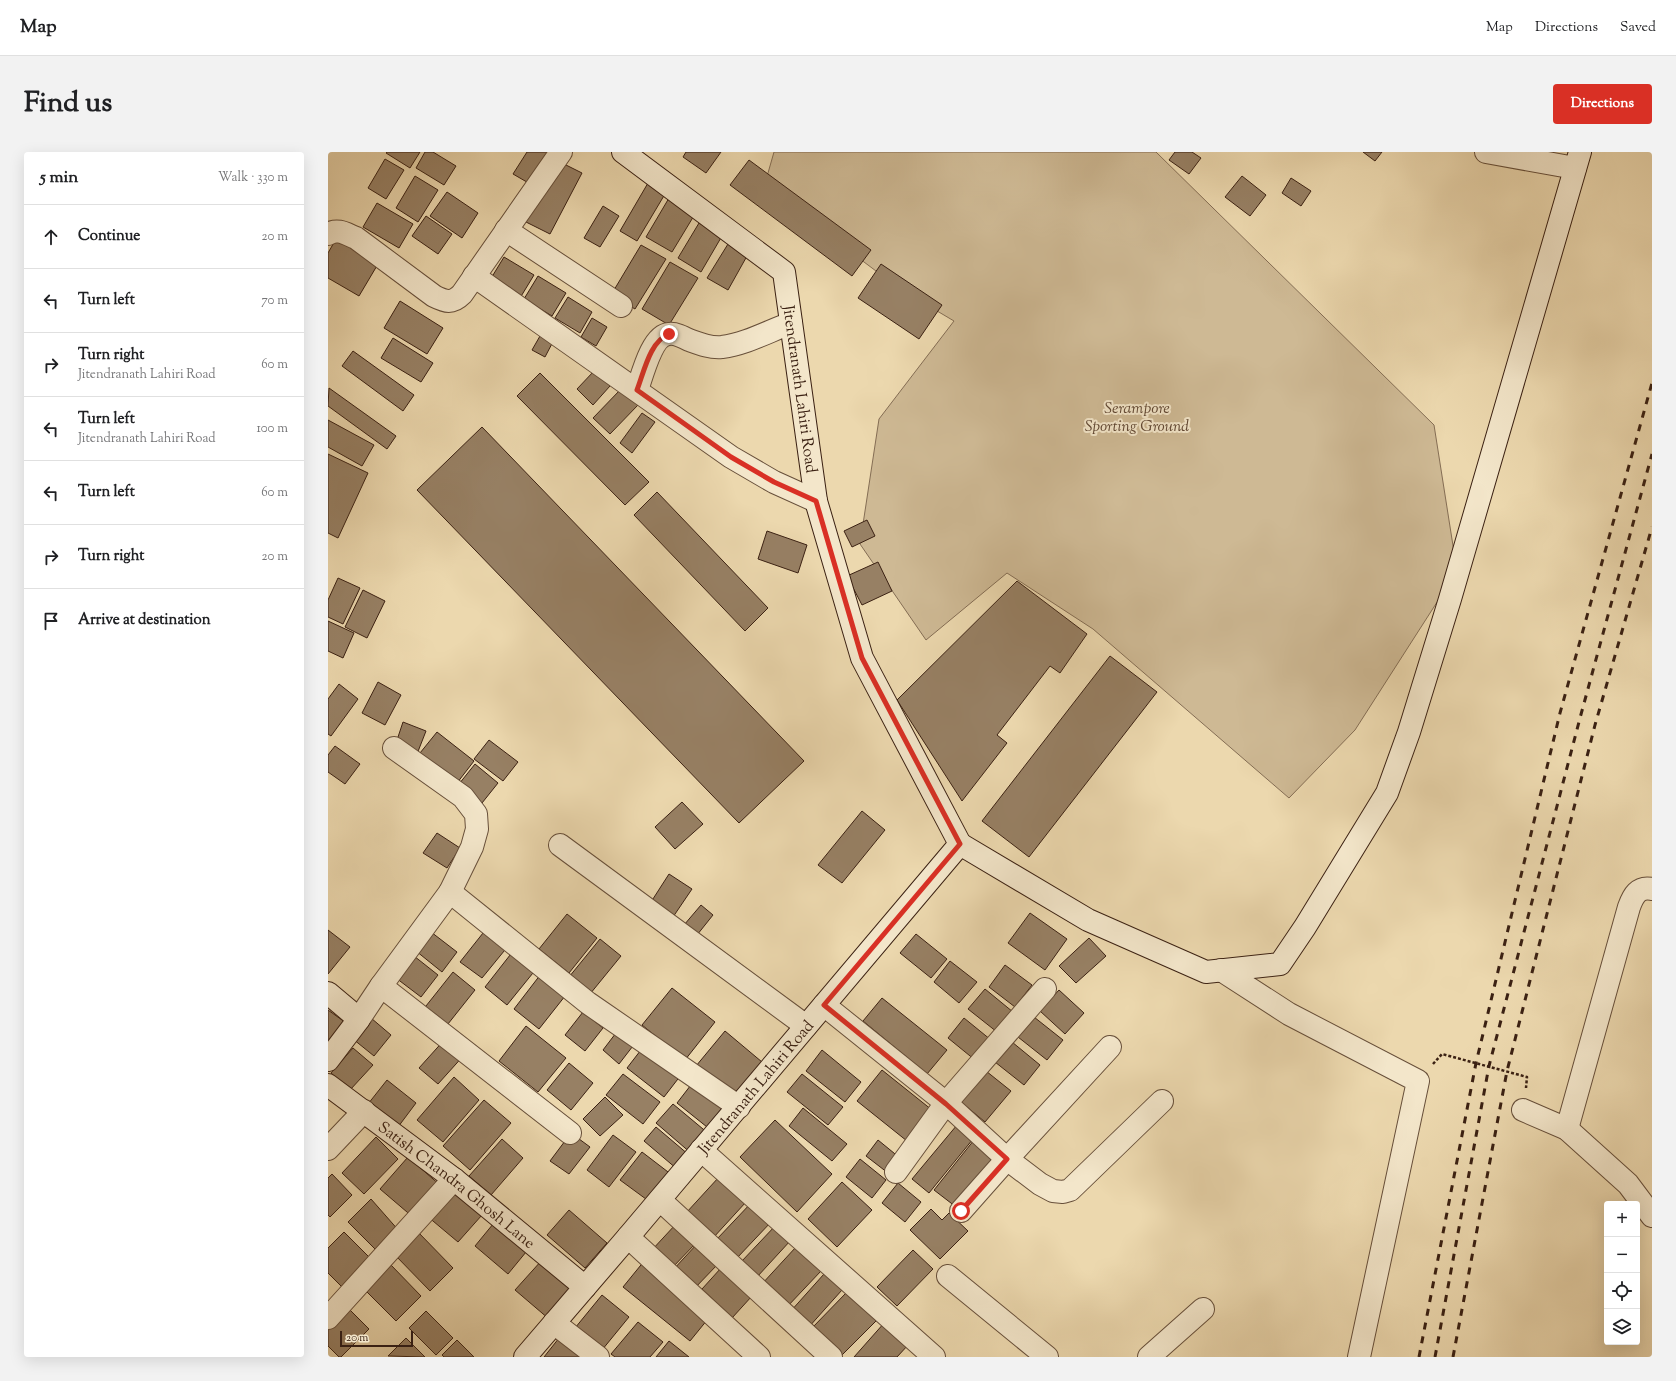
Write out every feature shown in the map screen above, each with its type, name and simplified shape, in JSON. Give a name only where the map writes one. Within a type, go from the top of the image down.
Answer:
[{"type":"street","points":[[328,234],[333,231],[341,232],[356,238],[434,296],[445,302],[452,302],[462,294],[561,152]]},
{"type":"street","name":"Jitendranath Lahiri Road","points":[[525,1357],[739,1107],[960,844],[862,658],[816,501],[784,272],[624,152]]},
{"type":"street","points":[[960,844],[1088,920],[1206,972],[1280,964],[1305,927],[1387,793],[1409,732],[1450,599],[1577,160],[1486,152]]},
{"type":"street","points":[[506,230],[621,306]]},
{"type":"street","points":[[474,276],[731,457],[774,482],[816,501]]},
{"type":"street","points":[[637,390],[654,344],[662,336],[669,334],[676,335],[707,347],[721,347],[739,343],[791,323]]},
{"type":"street","points":[[328,1060],[450,892],[472,847],[477,829],[476,814],[463,797],[394,748]]},
{"type":"street","points":[[560,845],[806,1026]]},
{"type":"street","points":[[1567,1129],[1628,907],[1639,890],[1652,888]]},
{"type":"street","points":[[450,892],[588,1003],[739,1107]]},
{"type":"street","points":[[1221,970],[1289,1014],[1418,1081],[1359,1357]]},
{"type":"street","points":[[381,986],[570,1133]]},
{"type":"street","points":[[896,1172],[946,1104],[1045,989]]},
{"type":"street","points":[[328,993],[359,1019]]},
{"type":"street","points":[[824,1005],[946,1104],[1007,1159],[1040,1184],[1053,1191],[1063,1192],[1070,1190],[1162,1101]]},
{"type":"street","points":[[961,1211],[1110,1047]]},
{"type":"street","name":"Satish Chandra Ghosh Lane","points":[[328,1084],[454,1179],[585,1287]]},
{"type":"street","points":[[1523,1110],[1567,1129],[1628,1184],[1652,1216]]},
{"type":"street","points":[[328,1149],[364,1111]]},
{"type":"street","points":[[701,1150],[934,1357]]},
{"type":"street","points":[[328,1318],[454,1179]]},
{"type":"street","points":[[660,1200],[831,1357]]},
{"type":"street","points":[[628,1237],[759,1357]]},
{"type":"street","points":[[948,1276],[1047,1357]]},
{"type":"street","points":[[1149,1357],[1203,1309]]},
{"type":"street","points":[[554,1323],[598,1357]]},
{"type":"path","points":[[1418,1081],[1442,1054],[1527,1077],[1523,1110]]},
{"type":"green space","name":"Serampore Sporting Ground","points":[[774,152],[1156,152],[1434,425],[1457,571],[1355,730],[1289,798],[1093,629],[1007,573],[926,640],[860,544],[879,419],[954,321],[900,289],[764,187]]},
{"type":"building","points":[[420,152],[410,168],[386,153]]},
{"type":"building","points":[[425,152],[433,152],[456,166],[444,185],[416,168]]},
{"type":"building","points":[[527,152],[552,152],[532,185],[513,174]]},
{"type":"building","points":[[686,152],[721,152],[706,173],[683,157]]},
{"type":"building","points":[[1175,152],[1192,152],[1201,158],[1189,174],[1169,160]]},
{"type":"building","points":[[1363,152],[1382,152],[1375,161]]},
{"type":"building","points":[[385,159],[404,170],[386,199],[368,188]]},
{"type":"building","points":[[749,160],[871,250],[852,276],[730,185]]},
{"type":"building","points":[[558,161],[582,173],[550,234],[526,222]]},
{"type":"building","points":[[415,176],[438,190],[418,222],[396,208]]},
{"type":"building","points":[[1242,176],[1266,195],[1250,216],[1225,197]]},
{"type":"building","points":[[1291,178],[1311,191],[1301,206],[1282,193]]},
{"type":"building","points":[[648,183],[665,194],[637,241],[620,231]]},
{"type":"building","points":[[447,192],[478,213],[462,238],[430,216]]},
{"type":"building","points":[[669,198],[695,214],[672,252],[646,237]]},
{"type":"building","points":[[377,203],[413,224],[399,248],[363,227]]},
{"type":"building","points":[[603,206],[619,216],[600,247],[584,238]]},
{"type":"building","points":[[426,216],[452,234],[438,254],[412,236]]},
{"type":"building","points":[[699,223],[722,236],[701,272],[678,258]]},
{"type":"building","points":[[336,239],[378,264],[359,296],[328,278],[328,253]]},
{"type":"building","points":[[728,244],[747,256],[728,290],[707,278]]},
{"type":"building","points":[[641,245],[666,259],[635,309],[611,295]]},
{"type":"building","points":[[504,257],[534,275],[520,298],[490,280]]},
{"type":"building","points":[[670,262],[698,278],[669,325],[642,309]]},
{"type":"building","points":[[881,264],[942,305],[919,339],[858,298]]},
{"type":"building","points":[[538,276],[566,293],[552,316],[524,299]]},
{"type":"building","points":[[568,297],[592,312],[580,333],[555,318]]},
{"type":"building","points":[[400,301],[443,328],[427,354],[384,328]]},
{"type":"building","points":[[592,318],[607,327],[596,346],[581,337]]},
{"type":"building","points":[[544,329],[556,336],[545,357],[532,350]]},
{"type":"building","points":[[393,338],[433,363],[421,382],[381,358]]},
{"type":"building","points":[[353,351],[414,395],[403,411],[342,366]]},
{"type":"building","points":[[594,371],[610,386],[593,405],[577,389]]},
{"type":"building","points":[[540,373],[649,482],[625,505],[517,396]]},
{"type":"building","points":[[329,388],[396,436],[387,449],[328,406]]},
{"type":"building","points":[[621,389],[638,405],[610,434],[593,418]]},
{"type":"building","points":[[642,413],[655,422],[632,453],[620,443]]},
{"type":"building","points":[[328,420],[374,445],[362,466],[328,447]]},
{"type":"building","points":[[482,427],[804,761],[739,823],[417,490]]},
{"type":"building","points":[[328,454],[368,473],[338,538],[328,533]]},
{"type":"building","points":[[657,492],[768,608],[745,631],[634,515]]},
{"type":"building","points":[[867,520],[875,536],[852,547],[844,531]]},
{"type":"building","points":[[767,531],[807,545],[798,573],[758,559]]},
{"type":"building","points":[[878,562],[892,591],[862,605],[847,576]]},
{"type":"building","points":[[338,578],[360,588],[343,624],[328,617],[328,600]]},
{"type":"building","points":[[1017,581],[1087,634],[1060,673],[1050,666],[997,735],[1007,743],[962,801],[897,700]]},
{"type":"building","points":[[363,590],[385,601],[367,638],[345,627]]},
{"type":"building","points":[[328,621],[354,633],[343,658],[328,651]]},
{"type":"building","points":[[1110,656],[1157,692],[1029,857],[982,821]]},
{"type":"building","points":[[378,682],[401,695],[385,725],[362,713]]},
{"type":"building","points":[[339,684],[358,699],[331,736],[328,734],[328,699]]},
{"type":"building","points":[[403,722],[426,731],[417,754],[395,746]]},
{"type":"building","points":[[437,732],[474,761],[457,783],[420,753]]},
{"type":"building","points":[[489,740],[518,762],[503,781],[474,759]]},
{"type":"building","points":[[335,746],[360,764],[345,784],[328,772],[328,755]]},
{"type":"building","points":[[475,764],[498,783],[482,803],[459,784]]},
{"type":"building","points":[[682,802],[703,824],[675,849],[655,827]]},
{"type":"building","points":[[862,811],[885,830],[842,883],[818,865]]},
{"type":"building","points":[[437,833],[460,848],[447,868],[423,853]]},
{"type":"building","points":[[669,874],[692,889],[673,917],[651,902]]},
{"type":"building","points":[[701,905],[713,915],[697,935],[684,925]]},
{"type":"building","points":[[1030,913],[1067,939],[1045,970],[1008,943]]},
{"type":"building","points":[[567,914],[597,938],[569,973],[539,949]]},
{"type":"building","points":[[487,928],[509,945],[482,978],[460,962]]},
{"type":"building","points":[[328,930],[350,947],[328,974]]},
{"type":"building","points":[[431,932],[457,952],[442,972],[416,951]]},
{"type":"building","points":[[916,934],[947,959],[931,978],[900,953]]},
{"type":"building","points":[[1089,938],[1106,956],[1076,983],[1059,966]]},
{"type":"building","points":[[600,939],[621,956],[590,994],[569,977]]},
{"type":"building","points":[[514,950],[537,968],[507,1005],[485,987]]},
{"type":"building","points":[[414,956],[438,975],[421,997],[396,978]]},
{"type":"building","points":[[950,961],[977,982],[959,1003],[934,982]]},
{"type":"building","points":[[1005,965],[1032,985],[1015,1007],[989,987]]},
{"type":"building","points":[[544,970],[569,991],[539,1029],[514,1009]]},
{"type":"building","points":[[453,972],[475,990],[444,1029],[422,1011]]},
{"type":"building","points":[[672,988],[715,1022],[685,1060],[642,1025]]},
{"type":"building","points":[[985,989],[1013,1012],[997,1032],[968,1009]]},
{"type":"building","points":[[1059,990],[1084,1013],[1065,1034],[1040,1011]]},
{"type":"building","points":[[882,998],[947,1050],[927,1074],[863,1021]]},
{"type":"building","points":[[328,1010],[349,1025],[328,1054]]},
{"type":"building","points":[[583,1012],[603,1028],[585,1051],[565,1035]]},
{"type":"building","points":[[1034,1017],[1063,1040],[1047,1060],[1018,1037]]},
{"type":"building","points":[[371,1018],[391,1035],[374,1056],[353,1039]]},
{"type":"building","points":[[964,1018],[991,1040],[975,1060],[948,1038]]},
{"type":"building","points":[[526,1026],[566,1058],[538,1092],[499,1061]]},
{"type":"building","points":[[619,1029],[636,1042],[619,1064],[603,1050]]},
{"type":"building","points":[[725,1031],[762,1062],[734,1096],[696,1066]]},
{"type":"building","points":[[446,1038],[465,1054],[438,1084],[419,1068]]},
{"type":"building","points":[[1012,1042],[1040,1065],[1024,1085],[995,1062]]},
{"type":"building","points":[[644,1046],[681,1075],[664,1097],[627,1068]]},
{"type":"building","points":[[353,1048],[373,1065],[350,1090],[331,1073]]},
{"type":"building","points":[[822,1050],[861,1082],[845,1102],[806,1071]]},
{"type":"building","points":[[569,1063],[593,1083],[571,1110],[547,1090]]},
{"type":"building","points":[[882,1070],[932,1110],[907,1141],[857,1101]]},
{"type":"building","points":[[986,1071],[1011,1091],[985,1122],[961,1102]]},
{"type":"building","points":[[623,1074],[660,1102],[643,1124],[606,1095]]},
{"type":"building","points":[[802,1074],[843,1107],[828,1125],[787,1092]]},
{"type":"building","points":[[454,1077],[479,1100],[443,1142],[417,1120]]},
{"type":"building","points":[[387,1080],[416,1103],[398,1127],[368,1104]]},
{"type":"building","points":[[694,1081],[730,1109],[712,1131],[677,1103]]},
{"type":"building","points":[[605,1097],[623,1115],[600,1136],[583,1119]]},
{"type":"building","points":[[484,1100],[511,1123],[470,1170],[443,1146]]},
{"type":"building","points":[[673,1104],[709,1134],[692,1154],[656,1123]]},
{"type":"building","points":[[803,1108],[847,1144],[832,1161],[789,1126]]},
{"type":"building","points":[[775,1120],[832,1174],[797,1212],[740,1157]]},
{"type":"building","points":[[957,1125],[973,1139],[929,1193],[912,1179]]},
{"type":"building","points":[[656,1127],[689,1155],[677,1169],[644,1141]]},
{"type":"building","points":[[571,1133],[590,1147],[569,1174],[550,1161]]},
{"type":"building","points":[[613,1135],[636,1152],[609,1187],[587,1170]]},
{"type":"building","points":[[376,1137],[398,1159],[364,1194],[342,1173]]},
{"type":"building","points":[[502,1139],[523,1158],[491,1195],[469,1176]]},
{"type":"building","points":[[878,1140],[900,1158],[888,1173],[866,1156]]},
{"type":"building","points":[[974,1140],[999,1161],[960,1210],[934,1190]]},
{"type":"building","points":[[642,1152],[672,1175],[650,1202],[620,1180]]},
{"type":"building","points":[[408,1157],[441,1186],[414,1218],[380,1189]]},
{"type":"building","points":[[860,1159],[886,1180],[872,1198],[846,1177]]},
{"type":"building","points":[[332,1174],[352,1195],[330,1217],[328,1215],[328,1178]]},
{"type":"building","points":[[719,1177],[746,1202],[713,1238],[686,1213]]},
{"type":"building","points":[[842,1182],[872,1210],[837,1247],[808,1219]]},
{"type":"building","points":[[898,1183],[921,1202],[905,1222],[882,1203]]},
{"type":"building","points":[[451,1189],[482,1215],[458,1242],[427,1216]]},
{"type":"building","points":[[371,1199],[400,1232],[381,1255],[348,1222]]},
{"type":"building","points":[[752,1202],[772,1221],[737,1258],[717,1239]]},
{"type":"building","points":[[931,1209],[942,1220],[949,1213],[968,1231],[940,1259],[910,1230]]},
{"type":"building","points":[[569,1210],[607,1243],[585,1268],[547,1235]]},
{"type":"building","points":[[498,1218],[531,1246],[508,1274],[475,1246]]},
{"type":"building","points":[[676,1224],[696,1243],[671,1269],[651,1251]]},
{"type":"building","points":[[776,1225],[791,1240],[757,1277],[741,1262]]},
{"type":"building","points":[[417,1231],[453,1268],[430,1291],[394,1254]]},
{"type":"building","points":[[344,1232],[374,1262],[345,1290],[328,1273],[328,1248]]},
{"type":"building","points":[[697,1244],[718,1264],[693,1290],[672,1271]]},
{"type":"building","points":[[796,1247],[821,1271],[786,1308],[761,1285]]},
{"type":"building","points":[[913,1250],[933,1269],[897,1306],[877,1287]]},
{"type":"building","points":[[542,1260],[575,1289],[549,1319],[515,1290]]},
{"type":"building","points":[[645,1260],[712,1314],[690,1341],[623,1287]]},
{"type":"building","points":[[390,1264],[421,1296],[396,1321],[364,1289]]},
{"type":"building","points":[[721,1268],[752,1296],[732,1318],[702,1289]]},
{"type":"building","points":[[824,1274],[842,1290],[808,1328],[790,1312]]},
{"type":"building","points":[[847,1292],[876,1321],[841,1356],[812,1328]]},
{"type":"building","points":[[602,1295],[629,1317],[602,1350],[575,1328]]},
{"type":"building","points":[[346,1306],[369,1329],[341,1357],[339,1357],[328,1346],[328,1324]]},
{"type":"building","points":[[426,1311],[453,1338],[436,1355],[409,1328]]},
{"type":"building","points":[[638,1322],[663,1342],[650,1357],[615,1357],[611,1354]]},
{"type":"building","points":[[885,1322],[909,1344],[897,1357],[854,1357]]},
{"type":"building","points":[[563,1333],[593,1357],[544,1357]]},
{"type":"building","points":[[406,1338],[425,1357],[388,1356]]},
{"type":"building","points":[[457,1340],[474,1357],[444,1357],[442,1355]]},
{"type":"building","points":[[669,1341],[689,1357],[656,1357]]},
{"type":"railway","points":[[1419,1357],[1476,1063],[1560,713],[1652,383]]},
{"type":"railway","points":[[1435,1357],[1489,1066],[1580,718],[1652,454]]},
{"type":"railway","points":[[1453,1357],[1507,1071],[1595,725],[1652,527]]},
{"type":"route","points":[[669,334],[662,336],[654,344],[637,390],[731,457],[774,482],[816,501],[862,658],[960,844],[824,1005],[946,1104],[1007,1159],[961,1211]]}]
